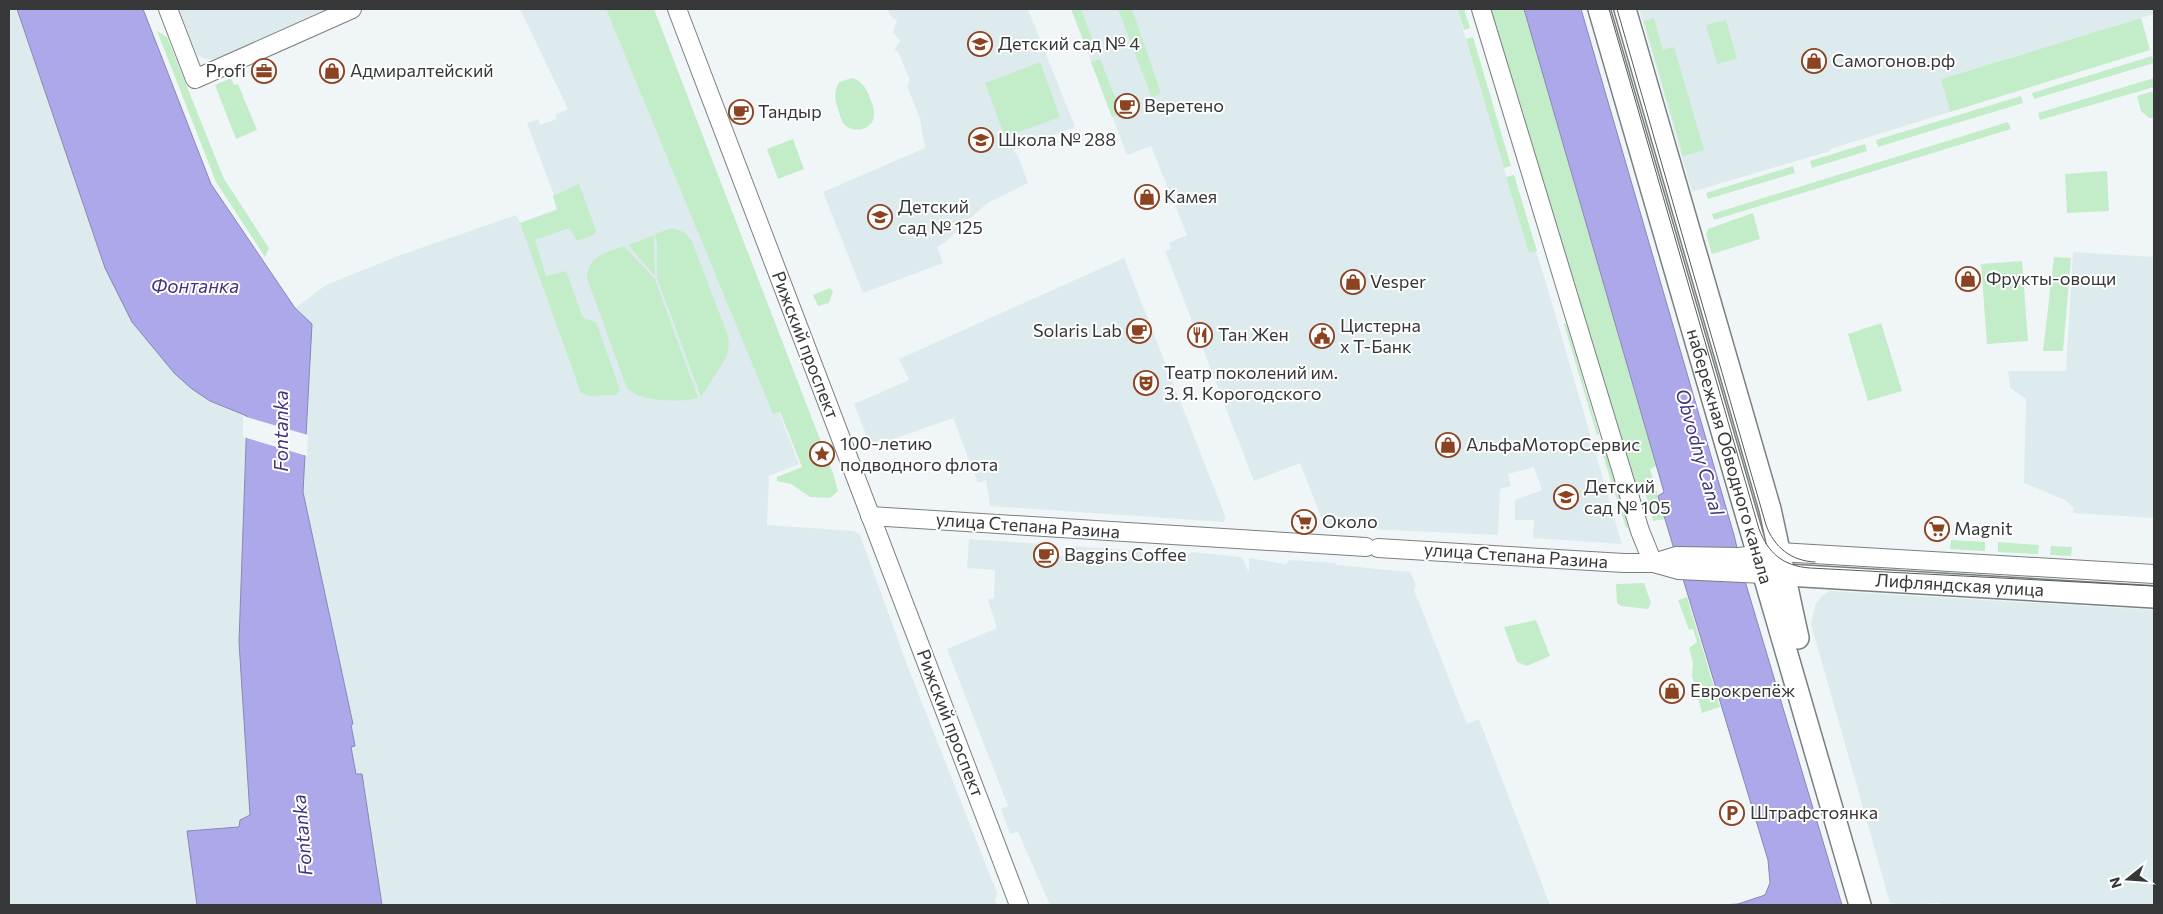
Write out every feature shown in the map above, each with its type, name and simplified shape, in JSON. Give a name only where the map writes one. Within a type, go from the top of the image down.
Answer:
[{"type":"main road","name":"набережная Обводного канала","points":[[1600,9],[1860,905]]},
{"type":"main road","name":"набережная Обводного канала","points":[[1625,9],[1770,509],[1761,564],[1796,630],[1874,905]]},
{"type":"main road","name":"Лифляндская улица","points":[[1761,564],[2154,597]]},
{"type":"street","points":[[168,9],[195,79],[352,9]]},
{"type":"street","name":"Рижский проспект","points":[[677,9],[1019,905]]},
{"type":"street","points":[[1480,9],[1640,532],[1653,562]]},
{"type":"street","name":"улица Степана Разина","points":[[870,516],[1624,563],[1761,564]]},
{"type":"street","name":"Лифляндская улица","points":[[1761,564],[2154,574]]},
{"type":"shaded area","points":[[9,9],[17,9],[105,268],[160,355],[175,374],[210,401],[247,416],[239,642],[250,815],[240,827],[187,831],[197,905],[9,905]]},
{"type":"shaded area","points":[[179,9],[330,9],[215,60],[203,58],[196,54]]},
{"type":"shaded area","points":[[520,9],[606,9],[774,414],[779,412],[799,464],[769,476],[767,525],[854,531],[860,535],[906,662],[997,893],[995,900],[997,905],[382,905],[362,775],[356,774],[351,746],[355,746],[351,725],[353,723],[303,492],[306,429],[295,308],[326,285],[398,256],[516,215],[520,223],[557,209],[554,195],[527,123],[538,119],[540,125],[557,119],[555,115],[568,109]]},
{"type":"shaded area","points":[[887,9],[1028,9],[1075,127],[1013,150],[1018,156],[1028,183],[988,203],[962,225],[946,242],[937,247],[943,263],[863,293],[823,192],[925,148],[920,119],[907,86],[910,80],[898,52],[894,50],[900,41],[893,32],[897,20],[892,18]]},
{"type":"shaded area","points":[[1071,9],[1457,9],[1529,253],[1536,251],[1546,283],[1622,544],[1533,538],[1534,520],[1515,520],[1515,500],[1542,490],[1534,467],[1508,474],[1511,486],[1500,489],[1498,535],[1325,527],[1300,463],[1254,481],[1165,251],[1171,249],[1169,243],[1187,235],[1151,146],[1127,155]]},
{"type":"shaded area","points":[[1639,9],[2154,9],[2154,14],[1941,79],[1950,112],[1830,149],[1830,151],[1692,192]]},
{"type":"shaded area","points":[[2073,252],[2154,257],[2154,518],[2073,513],[2074,508],[2065,500],[2024,483],[2026,399],[2010,388],[2008,371],[2066,371]]},
{"type":"shaded area","points":[[1124,258],[1226,518],[1224,522],[990,506],[986,480],[978,483],[953,418],[871,447],[854,404],[909,380],[899,359]]},
{"type":"shaded area","points":[[969,539],[1044,544],[1044,552],[1048,553],[1048,555],[1074,557],[1070,546],[1191,554],[1191,552],[1242,557],[1249,573],[1249,558],[1286,564],[1289,560],[1336,563],[1336,565],[1410,572],[1416,585],[1414,590],[1467,724],[1479,719],[1550,905],[1050,905],[1018,832],[1010,834],[1001,809],[1008,806],[947,649],[997,628],[988,600],[994,598],[995,570],[967,568]]},
{"type":"shaded area","points":[[1830,591],[2154,610],[2154,905],[1950,905],[1937,903],[1904,905],[1890,903],[1811,624],[1815,605],[1822,596]]},
{"type":"green space","points":[[606,9],[654,9],[833,473],[838,491],[830,498],[810,497],[791,484],[777,481],[777,477],[802,467],[780,412],[773,414]]},
{"type":"green space","points":[[1071,9],[1081,9],[1093,41],[1085,44]]},
{"type":"green space","points":[[1118,9],[1132,9],[1161,93],[1152,98]]},
{"type":"green space","points":[[1457,9],[1464,9],[1470,28],[1464,30]]},
{"type":"green space","points":[[1489,9],[1524,9],[1656,466],[1650,469],[1665,519],[1653,521],[1644,489],[1633,481]]},
{"type":"green space","points":[[1654,18],[1663,50],[1674,47],[1704,150],[1683,156],[1644,21]]},
{"type":"green space","points":[[2141,18],[2150,50],[1950,112],[1941,79]]},
{"type":"green space","points":[[1726,20],[1737,59],[1717,64],[1706,25]]},
{"type":"green space","points":[[157,31],[167,37],[224,179],[269,248],[265,257],[216,182]]},
{"type":"green space","points":[[1473,37],[1511,166],[1504,168],[1466,39]]},
{"type":"green space","points":[[2152,56],[2154,63],[2034,99],[2032,93]]},
{"type":"green space","points":[[1100,59],[1118,105],[1122,104],[1125,112],[1112,117],[1091,62]]},
{"type":"green space","points":[[1040,62],[1060,117],[1005,137],[985,83]]},
{"type":"green space","points":[[231,78],[234,85],[238,84],[257,130],[236,139],[215,85]]},
{"type":"green space","points":[[852,78],[861,83],[865,88],[874,109],[874,116],[870,125],[856,130],[843,123],[835,95],[839,82]]},
{"type":"green space","points":[[2154,78],[2154,87],[2040,120],[2038,113]]},
{"type":"green space","points":[[2154,91],[2154,118],[2149,118],[2141,111],[2137,96]]},
{"type":"green space","points":[[2021,96],[2023,103],[1878,147],[1876,140]]},
{"type":"green space","points":[[2008,122],[2011,129],[1714,220],[1712,214]]},
{"type":"green space","points":[[793,139],[804,169],[778,179],[767,149]]},
{"type":"green space","points":[[1865,144],[1867,151],[1812,168],[1810,161]]},
{"type":"green space","points":[[1793,166],[1795,173],[1708,199],[1706,193]]},
{"type":"green space","points":[[2107,171],[2109,211],[2067,213],[2065,174]]},
{"type":"green space","points":[[1514,175],[1537,251],[1529,253],[1506,177]]},
{"type":"green space","points":[[579,184],[596,230],[594,235],[577,241],[570,228],[535,240],[546,276],[566,271],[583,318],[596,322],[620,390],[616,395],[590,396],[581,393],[520,223],[557,210],[553,196]]},
{"type":"green space","points":[[1753,213],[1760,239],[1712,254],[1706,234],[1708,229]]},
{"type":"green space","points":[[672,228],[684,232],[692,241],[728,336],[727,356],[701,397],[657,278],[655,234]]},
{"type":"green space","points":[[654,235],[655,276],[628,245]]},
{"type":"green space","points":[[624,246],[655,279],[698,398],[691,400],[659,400],[639,395],[626,386],[587,278],[588,270],[594,260],[605,253]]},
{"type":"green space","points":[[2054,257],[2071,258],[2063,351],[2043,351]]},
{"type":"green space","points":[[2022,261],[2028,341],[1987,344],[1981,264]]},
{"type":"green space","points":[[830,288],[833,291],[829,303],[818,306],[813,295]]},
{"type":"green space","points":[[1566,323],[1599,434],[1597,435],[1564,324]]},
{"type":"green space","points":[[1881,323],[1902,391],[1868,401],[1848,334]]},
{"type":"green space","points":[[1600,446],[1604,446],[1628,527],[1626,528]]},
{"type":"green space","points":[[1951,540],[1985,542],[1985,551],[1950,549]]},
{"type":"green space","points":[[1998,542],[2039,545],[2038,554],[1998,552]]},
{"type":"green space","points":[[2051,546],[2072,547],[2071,556],[2050,555]]},
{"type":"green space","points":[[1644,583],[1651,603],[1648,609],[1621,606],[1617,603],[1616,584]]},
{"type":"green space","points":[[1687,597],[1720,707],[1702,713],[1692,676],[1693,663],[1689,648],[1697,642],[1693,629],[1689,630],[1678,600]]},
{"type":"green space","points":[[1536,620],[1550,656],[1527,666],[1517,662],[1504,627]]},
{"type":"water","name":"Фонтанка","points":[[17,9],[143,9],[211,184],[295,308],[312,324],[303,492],[353,724],[351,725],[355,746],[351,747],[356,774],[362,774],[382,905],[197,905],[187,831],[239,827],[240,820],[250,815],[239,642],[247,416],[210,401],[192,389],[175,374],[132,322],[105,268]]},
{"type":"water","name":"Obvodny Canal","points":[[1524,9],[1581,9],[1734,535],[1745,581],[1842,905],[1722,905],[1738,904],[1765,895],[1770,883],[1768,860],[1658,496],[1664,492]]},
{"type":"pier","points":[[243,416],[308,435],[307,456],[243,437]]},
{"type":"tram line","points":[[1609,9],[1759,529],[1772,551],[1784,561],[1800,567],[1810,568],[2154,586]]},
{"type":"tram line","points":[[1617,9],[1766,525],[1769,533],[1784,551],[1798,559],[1815,562]]},
{"type":"place","name":"Детский сад № 4","points":[[980,44]]},
{"type":"place","name":"Самогонов.рф","points":[[1814,61]]},
{"type":"place","name":"Profi","points":[[264,71]]},
{"type":"place","name":"Адмиралтейский","points":[[332,71]]},
{"type":"place","name":"Веретено","points":[[1127,106]]},
{"type":"place","name":"Тандыр","points":[[741,112]]},
{"type":"place","name":"Школа № 288","points":[[981,140]]},
{"type":"place","name":"Камея","points":[[1147,197]]},
{"type":"place","name":"Детский сад № 125","points":[[880,217]]},
{"type":"place","name":"Фрукты-овощи","points":[[1968,279]]},
{"type":"place","name":"Vesper","points":[[1353,282]]},
{"type":"place","name":"Solaris Lab","points":[[1139,331]]},
{"type":"place","name":"Тан Жен","points":[[1200,335]]},
{"type":"place","name":"Цистерна х Т-Банк","points":[[1322,336]]},
{"type":"place","name":"Театр поколений им. З. Я. Корогодского","points":[[1146,383]]},
{"type":"place","name":"АльфаМоторСервис","points":[[1448,445]]},
{"type":"place","name":"100-летию подводного флота","points":[[822,454]]},
{"type":"place","name":"Детский сад № 105","points":[[1566,497]]},
{"type":"place","name":"Около","points":[[1304,522]]},
{"type":"place","name":"Magnit","points":[[1937,529]]},
{"type":"place","name":"Baggins Coffee","points":[[1046,555]]},
{"type":"place","name":"Еврокрепёж","points":[[1672,691]]},
{"type":"place","name":"Штрафстоянка","points":[[1732,813]]},
{"type":"water label","name":"Fontanka","points":[[281,431]]},
{"type":"water label","name":"Fontanka","points":[[302,835]]}]
